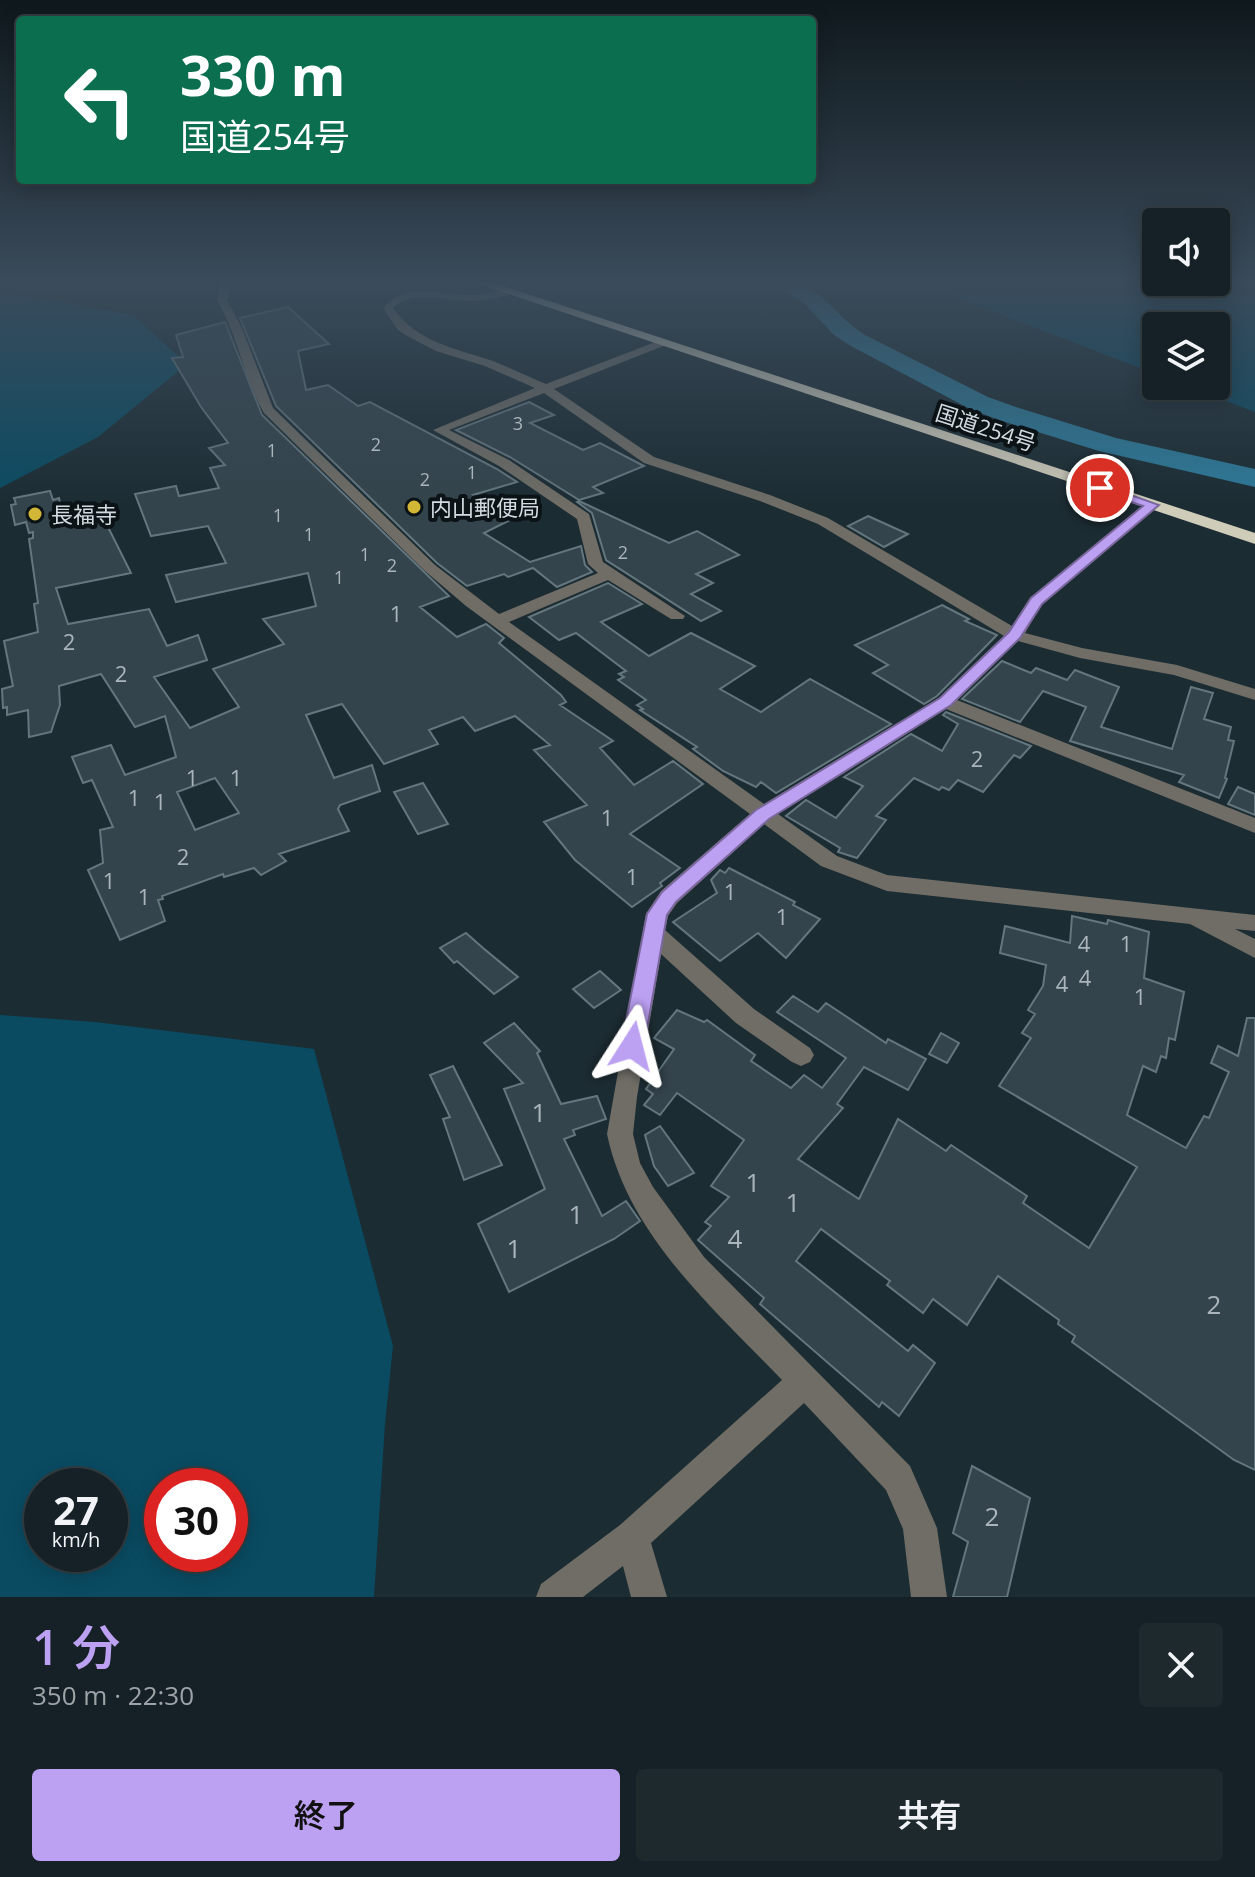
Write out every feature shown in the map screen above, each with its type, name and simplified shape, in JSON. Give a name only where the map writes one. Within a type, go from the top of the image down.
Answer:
[{"type":"highway","name":"国道254号","points":[[700,356],[1255,539]]},
{"type":"street","points":[[249,356],[257,392],[268,410],[430,568],[497,621],[829,861],[887,883],[1255,923]]},
{"type":"street","points":[[462,356],[545,388],[649,460],[765,498],[823,521],[1015,635],[1080,653],[1177,670],[1255,695]]},
{"type":"street","points":[[629,356],[439,430],[504,463],[584,517],[596,564],[677,616]]},
{"type":"street","points":[[929,1597],[920,1528],[898,1478],[694,1267],[643,1196],[627,1165],[620,1134],[624,1097],[653,933],[657,914],[669,897],[763,814],[945,702],[1015,635],[1036,601],[1153,505]]},
{"type":"street","points":[[497,621],[609,574]]},
{"type":"street","points":[[945,702],[1255,826]]},
{"type":"street","points":[[1186,915],[1255,949]]},
{"type":"street","points":[[653,933],[745,1016],[801,1055]]},
{"type":"street","points":[[554,1597],[632,1537],[805,1381]]},
{"type":"street","points":[[632,1537],[649,1597]]},
{"type":"shaded area","points":[[0,356],[178,356],[187,364],[98,437],[0,488]]},
{"type":"shaded area","points":[[1108,356],[1142,356],[1142,369]]},
{"type":"shaded area","points":[[1230,356],[1255,356],[1255,412],[1224,400],[1230,400]]},
{"type":"shaded area","points":[[0,1015],[95,1022],[314,1049],[393,1346],[374,1597],[0,1597]]},
{"type":"building","points":[[238,356],[262,415],[449,596],[420,607],[457,637],[486,624],[504,638],[499,643],[561,695],[566,702],[560,705],[613,741],[600,748],[634,785],[673,761],[703,784],[630,834],[680,868],[660,883],[662,886],[632,907],[575,860],[544,822],[587,805],[534,750],[550,745],[515,716],[475,731],[463,717],[429,730],[438,744],[384,764],[342,704],[306,715],[334,778],[372,765],[380,791],[340,805],[338,809],[349,831],[279,854],[286,861],[261,875],[254,868],[224,877],[223,874],[162,896],[163,899],[158,900],[165,921],[120,940],[88,870],[103,863],[100,830],[113,827],[92,780],[83,783],[72,757],[111,745],[125,775],[176,757],[165,716],[135,727],[101,674],[59,686],[60,705],[51,732],[29,737],[28,710],[7,715],[7,707],[3,708],[2,689],[13,686],[4,641],[38,632],[34,604],[38,603],[29,539],[33,538],[33,532],[29,533],[26,522],[15,525],[11,505],[16,504],[14,498],[50,491],[53,500],[59,498],[63,515],[98,507],[131,573],[56,588],[68,624],[149,609],[167,646],[198,635],[207,660],[154,677],[190,728],[239,707],[213,669],[284,644],[263,619],[316,606],[308,573],[176,602],[166,575],[226,563],[208,526],[151,536],[135,494],[176,486],[179,496],[219,488],[210,468],[225,465],[209,448],[228,443],[201,407],[172,358]],"holes":[[[215,778],[239,813],[195,830],[177,792]]]},
{"type":"building","points":[[255,356],[299,356],[306,390],[328,385],[358,406],[370,402],[517,482],[473,495],[508,521],[484,533],[530,562],[581,546],[585,565],[592,572],[557,587],[533,568],[467,586],[437,563],[276,406]]},
{"type":"building","points":[[529,402],[554,415],[530,423],[583,450],[600,443],[644,466],[593,487],[603,493],[579,500],[510,457],[456,430]]},
{"type":"building","points":[[579,501],[669,543],[697,531],[739,555],[696,574],[713,583],[691,594],[721,611],[701,621],[606,560],[592,513]]},
{"type":"building","points":[[868,516],[908,534],[884,547],[848,526]]},
{"type":"building","points":[[608,583],[642,604],[601,622],[649,656],[691,633],[755,666],[720,689],[761,712],[810,679],[891,724],[776,793],[761,782],[756,787],[723,771],[693,749],[697,747],[640,710],[643,709],[637,705],[646,700],[618,680],[624,677],[619,674],[626,671],[576,633],[559,640],[529,617]]},
{"type":"building","points":[[942,605],[969,619],[965,621],[997,635],[937,696],[924,704],[873,673],[888,665],[855,645]]},
{"type":"building","points":[[1002,661],[1031,673],[1036,668],[1067,680],[1075,670],[1119,687],[1101,727],[1172,749],[1191,687],[1213,693],[1204,719],[1231,727],[1228,740],[1234,741],[1227,779],[1219,798],[1179,782],[1184,775],[1070,741],[1086,707],[1043,691],[1020,722],[962,699]]},
{"type":"building","points":[[946,712],[1031,746],[1020,758],[1014,755],[983,792],[958,780],[949,790],[942,787],[939,790],[914,778],[876,816],[886,820],[857,858],[838,852],[840,848],[786,816],[806,800],[836,818],[863,786],[844,777],[911,734],[942,751],[958,724],[943,715]]},
{"type":"building","points":[[423,783],[448,824],[418,834],[394,792]]},
{"type":"building","points":[[1238,787],[1255,794],[1255,815],[1228,804]]},
{"type":"building","points":[[729,868],[795,902],[793,905],[820,919],[786,958],[758,933],[720,961],[673,922],[717,893],[711,880],[720,870],[725,873]]},
{"type":"building","points":[[1072,916],[1107,924],[1108,920],[1149,932],[1144,978],[1184,992],[1175,1040],[1169,1038],[1166,1058],[1161,1056],[1156,1072],[1143,1066],[1127,1115],[1186,1148],[1204,1116],[1209,1118],[1229,1072],[1211,1063],[1218,1046],[1238,1056],[1247,1018],[1255,1018],[1255,1470],[1234,1460],[1072,1342],[1075,1336],[1058,1324],[1059,1320],[998,1276],[967,1325],[933,1299],[923,1313],[887,1285],[890,1281],[821,1229],[796,1261],[908,1351],[913,1345],[935,1363],[899,1416],[882,1402],[879,1407],[760,1304],[764,1298],[698,1240],[711,1226],[705,1222],[729,1197],[711,1186],[744,1140],[677,1093],[660,1115],[644,1105],[653,1094],[646,1089],[674,1049],[654,1038],[677,1010],[704,1022],[707,1020],[755,1055],[751,1061],[791,1088],[804,1075],[822,1088],[846,1058],[777,1012],[793,996],[818,1012],[826,1003],[886,1043],[888,1039],[926,1059],[908,1090],[864,1067],[837,1104],[843,1108],[798,1159],[859,1199],[898,1119],[946,1151],[951,1145],[1027,1196],[1023,1203],[1089,1248],[1137,1167],[999,1086],[1031,1038],[1022,1033],[1035,1014],[1028,1010],[1043,986],[1046,965],[1000,953],[1005,926],[1070,943]]},
{"type":"building","points":[[466,933],[518,977],[494,994],[457,961],[454,963],[440,948]]},
{"type":"building","points":[[600,971],[621,990],[594,1008],[573,989]]},
{"type":"building","points":[[514,1023],[540,1051],[537,1053],[561,1104],[597,1096],[606,1119],[573,1130],[575,1135],[564,1139],[602,1216],[626,1201],[640,1221],[614,1239],[509,1292],[478,1224],[545,1189],[504,1089],[523,1083],[484,1043]]},
{"type":"building","points":[[941,1033],[959,1043],[947,1063],[929,1054]]},
{"type":"building","points":[[453,1066],[502,1165],[464,1180],[443,1119],[450,1117],[430,1075]]},
{"type":"building","points":[[660,1126],[694,1173],[668,1186],[654,1166],[645,1135]]},
{"type":"building","points":[[972,1466],[1030,1498],[1007,1597],[953,1597],[968,1542],[953,1533]]},
{"type":"waterway","points":[[887,356],[979,403],[1009,414],[1109,445],[1255,478]]},
{"type":"place","name":"内山郵便局","points":[[414,507]]},
{"type":"place","name":"長福寺","points":[[35,514]]},
{"type":"route","points":[[632,1046],[657,914],[669,897],[763,814],[945,702],[1015,635],[1036,601],[1153,505],[1100,488]]}]
